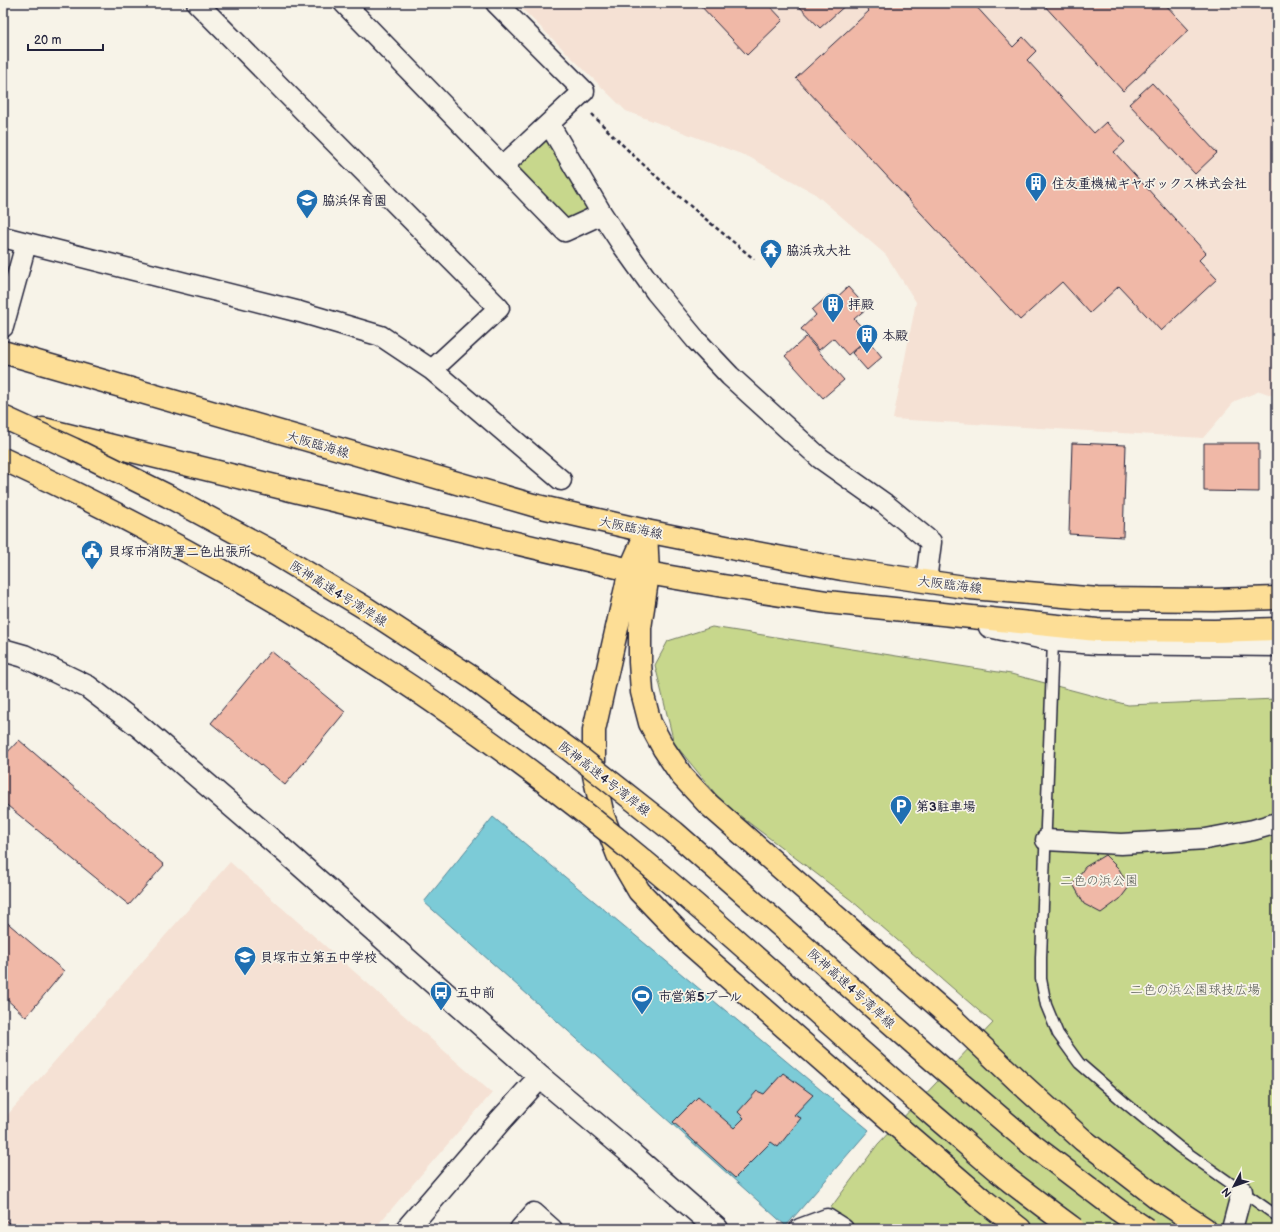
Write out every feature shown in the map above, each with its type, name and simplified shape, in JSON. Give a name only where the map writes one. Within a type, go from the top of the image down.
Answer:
[{"type":"main road","name":"大阪臨海線","points":[[3,352],[533,505],[646,531],[827,566],[971,588],[1098,598],[1214,600],[1277,598]]},
{"type":"main road","points":[[3,418],[299,492],[639,572],[827,602],[1097,630],[1215,631],[1277,629]]},
{"type":"main road","name":"阪神高速4号湾岸線","points":[[3,418],[73,449],[168,496],[269,550],[367,609],[471,677],[570,750],[674,832],[934,1061],[1031,1144],[1118,1210],[1146,1229]]},
{"type":"main road","points":[[3,459],[150,532],[243,584],[347,645],[444,709],[547,784],[644,861],[1008,1179],[1074,1229]]},
{"type":"main road","points":[[646,531],[639,572],[594,730],[594,775],[603,816],[618,855],[639,891],[688,942],[882,1113],[1020,1229]]},
{"type":"main road","points":[[639,572],[640,662],[642,692],[650,723],[664,749],[682,776],[708,804],[956,1022],[1083,1140],[1158,1198],[1205,1229]]},
{"type":"street","points":[[197,3],[500,308],[432,370]]},
{"type":"street","points":[[344,3],[565,231],[602,214]]},
{"type":"street","points":[[496,3],[584,91],[502,167]]},
{"type":"street","points":[[549,124],[602,214],[623,246],[656,292],[696,340],[730,376],[820,458],[885,504],[931,542],[926,581]]},
{"type":"street","points":[[3,237],[300,312],[381,336],[432,370],[561,480]]},
{"type":"street","points":[[3,327],[26,244]]},
{"type":"street","points":[[1214,600],[1277,590]]},
{"type":"street","points":[[925,613],[1053,641],[1097,644],[1277,646]]},
{"type":"street","points":[[3,650],[24,656],[88,688],[139,726],[540,1077],[627,1150],[717,1229]]},
{"type":"street","points":[[1046,840],[1121,844],[1206,839],[1277,824]]},
{"type":"street","points":[[406,1229],[540,1077]]},
{"type":"street","points":[[1232,1229],[1242,1191]]},
{"type":"street","points":[[520,1229],[534,1213],[552,1229]]},
{"type":"street","points":[[800,1229],[827,1219],[843,1229]]},
{"type":"lane","points":[[1053,641],[1041,979],[1046,1005],[1058,1034],[1079,1063],[1124,1102],[1180,1147],[1277,1216]]},
{"type":"path","points":[[576,98],[617,141],[654,176],[754,259]]},
{"type":"shaded area","points":[[516,3],[1277,3],[1277,397],[1260,391],[1235,401],[1203,438],[893,419],[916,302],[886,255],[814,193],[749,157],[626,111]]},
{"type":"shaded area","name":"貝塚市立第五中学校","points":[[230,862],[492,1093],[374,1229],[3,1229],[3,1120]]},
{"type":"green space","points":[[547,130],[596,212],[565,225],[507,167]]},
{"type":"green space","name":"二色の浜公園","points":[[712,627],[1011,674],[1128,705],[1277,699],[1277,1229],[815,1229],[878,1144],[993,1023],[851,900],[723,803],[674,743],[655,665],[668,641]]},
{"type":"water","name":"市営第5プール","points":[[493,817],[869,1130],[786,1226],[424,902]]},
{"type":"building","points":[[698,3],[767,3],[783,20],[747,55]]},
{"type":"building","points":[[796,3],[848,3],[820,28]]},
{"type":"building","name":"住友重機械ギヤボックス株式会社","points":[[862,3],[973,3],[1013,47],[1023,37],[1036,51],[1027,60],[1094,133],[1106,122],[1125,142],[1114,152],[1206,253],[1199,260],[1217,279],[1161,331],[1119,286],[1090,313],[1062,282],[1020,320],[796,78],[869,11]]},
{"type":"building","points":[[1042,3],[1164,3],[1189,30],[1123,91]]},
{"type":"building","points":[[1152,83],[1217,153],[1195,174],[1129,104]]},
{"type":"building","name":"拝殿","points":[[848,287],[867,308],[854,319],[870,336],[848,355],[833,338],[819,350],[801,329],[816,315],[812,310],[829,295],[834,300]]},
{"type":"building","points":[[806,337],[844,380],[823,398],[785,356]]},
{"type":"building","name":"本殿","points":[[867,339],[882,357],[867,370],[852,353]]},
{"type":"building","points":[[1072,443],[1126,445],[1123,537],[1069,534]]},
{"type":"building","points":[[1204,443],[1259,443],[1259,492],[1204,491]]},
{"type":"building","points":[[271,651],[345,712],[285,785],[211,723]]},
{"type":"building","points":[[19,740],[164,865],[129,905],[3,802],[3,757]]},
{"type":"building","points":[[1105,855],[1119,869],[1129,887],[1120,899],[1101,913],[1084,904],[1073,884],[1085,867]]},
{"type":"building","points":[[3,919],[64,971],[26,1017],[3,996]]},
{"type":"building","points":[[783,1073],[813,1095],[794,1115],[801,1118],[778,1147],[771,1142],[735,1178],[673,1122],[698,1097],[734,1128],[744,1118],[738,1112],[757,1091],[764,1094]]},
{"type":"building","points":[[3,1218],[16,1229],[3,1229]]},
{"type":"place","name":"住友重機械ギヤボックス株式会社","points":[[1036,202]]},
{"type":"place","name":"脇浜保育園","points":[[307,220]]},
{"type":"place","name":"脇浜戎大社","points":[[771,270]]},
{"type":"place","name":"拝殿","points":[[833,324]]},
{"type":"place","name":"本殿","points":[[867,354]]},
{"type":"place","name":"貝塚市消防署二色出張所","points":[[92,570]]},
{"type":"place","name":"第3駐車場","points":[[901,826]]},
{"type":"place","name":"貝塚市立第五中学校","points":[[245,976]]},
{"type":"place","name":"五中前","points":[[441,1012]]},
{"type":"place","name":"市営第5プール","points":[[642,1016]]},
{"type":"park label","name":"二色の浜公園球技広場","points":[[1195,989]]}]
